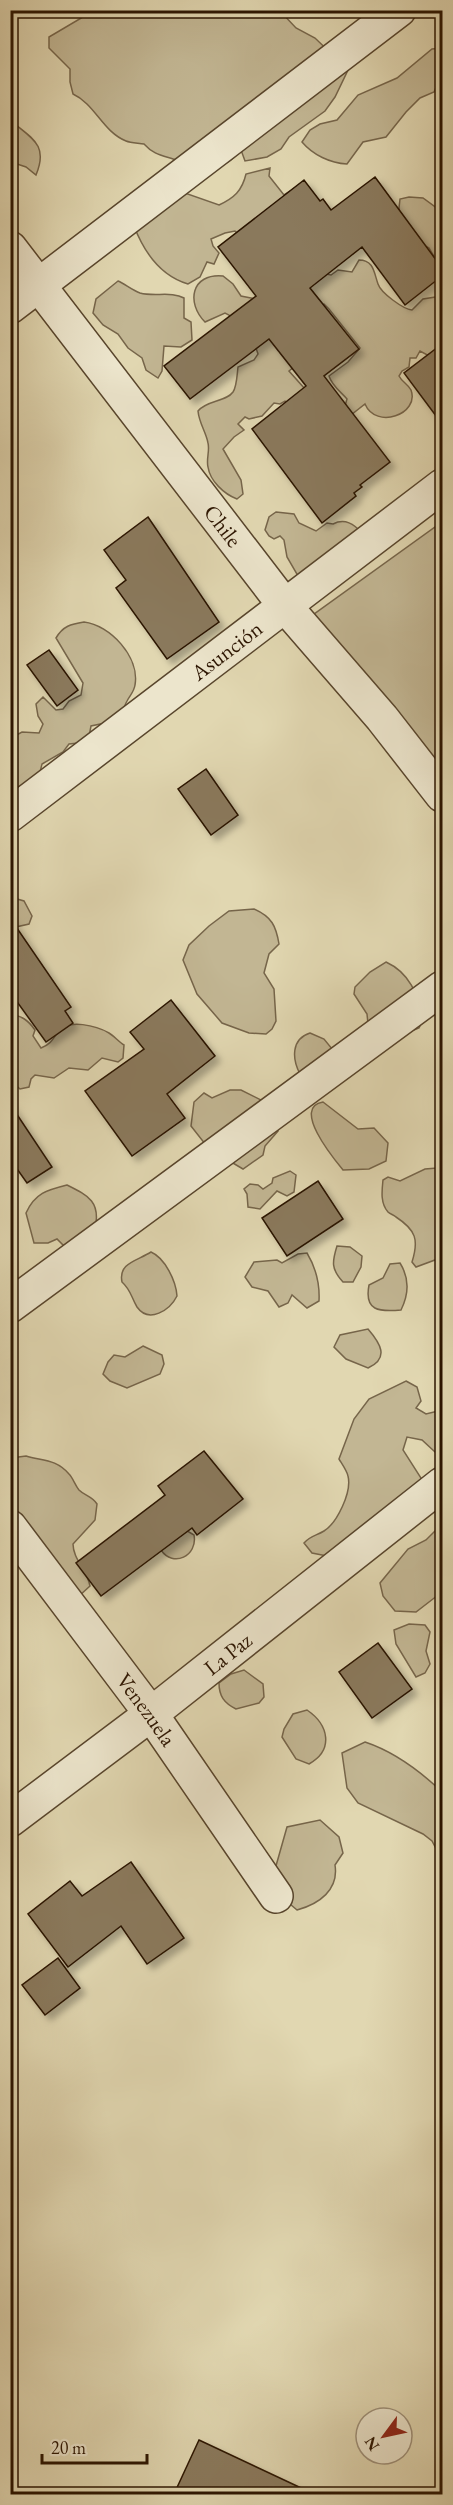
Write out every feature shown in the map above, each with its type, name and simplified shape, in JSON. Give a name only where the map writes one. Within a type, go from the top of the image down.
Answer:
[{"type":"street","points":[[10,307],[399,10]]},
{"type":"street","name":"Chile","points":[[10,248],[40,284],[285,606],[382,718],[442,795]]},
{"type":"street","name":"Asunción","points":[[10,815],[442,486]]},
{"type":"street","points":[[10,1306],[442,988]]},
{"type":"street","name":"La Paz","points":[[10,1820],[151,1714],[442,1484]]},
{"type":"street","name":"Venezuela","points":[[10,1527],[151,1714],[276,1896]]},
{"type":"shaded area","points":[[93,11],[280,11],[296,28],[315,38],[349,68],[335,97],[325,111],[289,137],[281,149],[267,157],[245,161],[241,150],[218,167],[192,165],[157,154],[144,144],[128,142],[118,137],[87,104],[73,94],[70,69],[49,48],[49,37]]},
{"type":"shaded area","points":[[442,48],[442,81],[438,83],[434,92],[420,98],[386,137],[363,142],[347,164],[322,157],[302,142],[310,130],[320,124],[337,120],[358,95],[397,78],[432,49]]},
{"type":"shaded area","points":[[10,120],[31,137],[39,149],[36,175],[26,167],[11,162]]},
{"type":"shaded area","points":[[270,168],[269,176],[284,195],[298,186],[246,241],[235,231],[211,239],[219,253],[214,264],[207,262],[200,277],[188,284],[178,280],[162,269],[148,254],[134,226],[185,193],[219,205],[237,193],[246,174]]},
{"type":"shaded area","points":[[423,198],[442,212],[442,270],[429,248],[401,226],[400,199]]},
{"type":"shaded area","points":[[359,260],[371,265],[383,292],[403,307],[412,310],[423,299],[442,296],[442,354],[431,357],[420,351],[416,358],[410,358],[409,367],[399,376],[411,390],[412,399],[403,412],[396,416],[378,416],[371,412],[365,404],[351,415],[345,406],[347,399],[334,386],[329,376],[348,362],[360,348],[329,309],[324,304],[320,305],[295,366],[289,371],[305,389],[290,404],[285,401],[280,404],[274,403],[262,416],[249,419],[245,417],[238,424],[244,430],[223,449],[241,480],[243,494],[237,499],[232,497],[218,486],[209,472],[208,443],[198,411],[230,395],[235,387],[238,367],[254,360],[258,354],[256,348],[229,315],[225,313],[205,322],[195,306],[194,298],[198,284],[212,276],[223,276],[233,284],[241,296],[256,299],[321,273],[331,275],[338,270],[352,272]]},
{"type":"shaded area","points":[[118,281],[140,293],[174,295],[184,298],[184,318],[191,322],[192,340],[181,347],[164,346],[162,371],[158,378],[146,370],[142,358],[128,348],[118,334],[103,325],[93,313],[96,299]]},
{"type":"shaded area","points":[[276,512],[294,514],[299,523],[316,531],[327,523],[345,522],[362,533],[298,576],[287,557],[284,540],[280,536],[274,539],[265,530],[269,517]]},
{"type":"shaded area","points":[[442,522],[442,803],[292,630]]},
{"type":"shaded area","points":[[84,622],[104,629],[121,644],[133,664],[134,690],[119,723],[110,722],[91,726],[88,742],[69,744],[63,752],[42,764],[41,770],[32,782],[11,789],[11,738],[22,732],[39,733],[43,724],[38,716],[36,704],[43,697],[56,710],[63,709],[69,701],[81,695],[83,683],[56,638],[68,626]]},
{"type":"shaded area","points":[[10,897],[24,901],[32,916],[29,924],[16,927],[10,944]]},
{"type":"shaded area","points":[[254,909],[265,915],[272,923],[279,944],[269,954],[264,973],[274,989],[276,1021],[266,1034],[249,1033],[222,1023],[197,994],[183,960],[189,945],[229,911]]},
{"type":"shaded area","points":[[386,962],[407,978],[424,1018],[419,1028],[409,1032],[369,1034],[367,1014],[354,994],[355,987],[370,972]]},
{"type":"shaded area","points":[[10,1014],[21,1017],[30,1024],[35,1030],[33,1036],[41,1048],[63,1028],[75,1024],[90,1026],[111,1034],[124,1045],[123,1058],[118,1062],[102,1058],[88,1070],[69,1068],[54,1078],[35,1075],[29,1087],[20,1089],[11,1081]]},
{"type":"shaded area","points":[[310,1033],[324,1039],[333,1050],[300,1074],[295,1056],[296,1045],[299,1040]]},
{"type":"shaded area","points":[[230,1090],[241,1090],[267,1103],[278,1131],[265,1146],[263,1155],[243,1169],[209,1149],[191,1126],[194,1102],[204,1093],[212,1098]]},
{"type":"shaded area","points":[[323,1102],[358,1129],[374,1128],[388,1143],[386,1161],[369,1169],[343,1170],[324,1145],[313,1123],[311,1113],[314,1106]]},
{"type":"shaded area","points":[[437,1168],[442,1175],[442,1265],[435,1260],[416,1267],[412,1262],[415,1248],[414,1236],[408,1226],[385,1208],[382,1196],[383,1180],[388,1177],[400,1181],[425,1169]]},
{"type":"shaded area","points":[[290,1171],[296,1175],[294,1192],[287,1196],[277,1191],[260,1209],[248,1207],[247,1194],[244,1189],[250,1184],[258,1185],[263,1189],[272,1183],[273,1178]]},
{"type":"shaded area","points":[[67,1185],[82,1193],[95,1206],[95,1229],[67,1249],[57,1239],[48,1243],[34,1243],[26,1213],[33,1201],[42,1193]]},
{"type":"shaded area","points":[[337,1246],[350,1247],[362,1256],[361,1267],[353,1282],[343,1282],[336,1273],[334,1261]]},
{"type":"shaded area","points":[[151,1252],[161,1259],[169,1271],[177,1296],[164,1310],[153,1315],[142,1312],[137,1307],[122,1282],[123,1271],[126,1267]]},
{"type":"shaded area","points":[[307,1253],[317,1276],[319,1301],[307,1308],[292,1295],[288,1303],[279,1307],[268,1291],[252,1287],[245,1277],[254,1262],[277,1260],[282,1263],[298,1254]]},
{"type":"shaded area","points":[[400,1263],[406,1275],[407,1286],[406,1298],[401,1310],[386,1311],[375,1308],[369,1300],[369,1285],[383,1278],[390,1264]]},
{"type":"shaded area","points":[[368,1329],[379,1345],[381,1355],[375,1364],[368,1368],[346,1359],[334,1347],[340,1335]]},
{"type":"shaded area","points":[[143,1346],[162,1355],[164,1364],[160,1374],[127,1388],[110,1381],[103,1374],[114,1355],[125,1357]]},
{"type":"shaded area","points":[[406,1381],[417,1387],[421,1401],[416,1408],[426,1414],[438,1411],[442,1413],[442,1450],[435,1452],[422,1440],[407,1437],[403,1450],[421,1478],[415,1498],[327,1556],[312,1553],[304,1543],[329,1527],[346,1498],[348,1476],[339,1459],[354,1419],[369,1399]]},
{"type":"shaded area","points":[[26,1456],[49,1461],[64,1469],[79,1490],[97,1504],[95,1520],[73,1544],[75,1555],[90,1586],[79,1596],[11,1546],[11,1458]]},
{"type":"shaded area","points":[[442,1524],[442,1592],[416,1612],[395,1611],[383,1596],[380,1583],[408,1549],[426,1540]]},
{"type":"shaded area","points":[[184,1529],[194,1535],[192,1549],[184,1557],[178,1559],[166,1555],[161,1550]]},
{"type":"shaded area","points":[[409,1624],[425,1625],[430,1632],[426,1651],[430,1664],[425,1673],[416,1677],[396,1644],[394,1630]]},
{"type":"shaded area","points":[[244,1670],[263,1684],[264,1697],[259,1703],[236,1709],[223,1699],[219,1683],[231,1674]]},
{"type":"shaded area","points":[[307,1710],[320,1723],[326,1737],[322,1752],[309,1764],[296,1759],[282,1737],[293,1714]]},
{"type":"shaded area","points":[[365,1742],[406,1762],[442,1792],[442,1856],[432,1841],[423,1834],[358,1803],[347,1788],[342,1753]]},
{"type":"shaded area","points":[[320,1820],[339,1837],[343,1853],[335,1865],[334,1882],[331,1889],[320,1900],[297,1910],[270,1887],[287,1827]]},
{"type":"building","points":[[375,177],[442,268],[442,276],[405,305],[362,247],[310,288],[359,349],[324,376],[390,462],[360,485],[362,487],[354,493],[356,496],[322,523],[252,429],[306,386],[269,339],[190,399],[164,366],[256,296],[218,247],[304,180],[320,201],[323,199],[331,210]]},
{"type":"building","points":[[442,344],[442,424],[404,373]]},
{"type":"building","points":[[148,517],[219,622],[167,659],[116,588],[126,580],[104,550]]},
{"type":"building","points":[[49,650],[78,690],[57,706],[27,665]]},
{"type":"building","points":[[206,769],[238,815],[211,835],[178,789]]},
{"type":"building","points":[[10,918],[71,1007],[65,1011],[73,1023],[46,1042],[10,992]]},
{"type":"building","points":[[171,1000],[215,1056],[167,1094],[185,1118],[132,1156],[85,1091],[144,1049],[130,1032]]},
{"type":"building","points":[[10,1104],[52,1167],[27,1183],[10,1159]]},
{"type":"building","points":[[318,1181],[343,1219],[287,1256],[262,1218]]},
{"type":"building","points":[[204,1451],[243,1499],[197,1535],[192,1528],[101,1596],[76,1563],[165,1495],[158,1486]]},
{"type":"building","points":[[378,1643],[412,1689],[372,1718],[339,1672]]},
{"type":"building","points":[[131,1862],[184,1938],[147,1964],[121,1926],[68,1967],[28,1914],[70,1881],[82,1896]]},
{"type":"building","points":[[58,1958],[80,1988],[45,2015],[22,1985]]},
{"type":"building","points":[[199,2440],[314,2494],[174,2494]]}]
